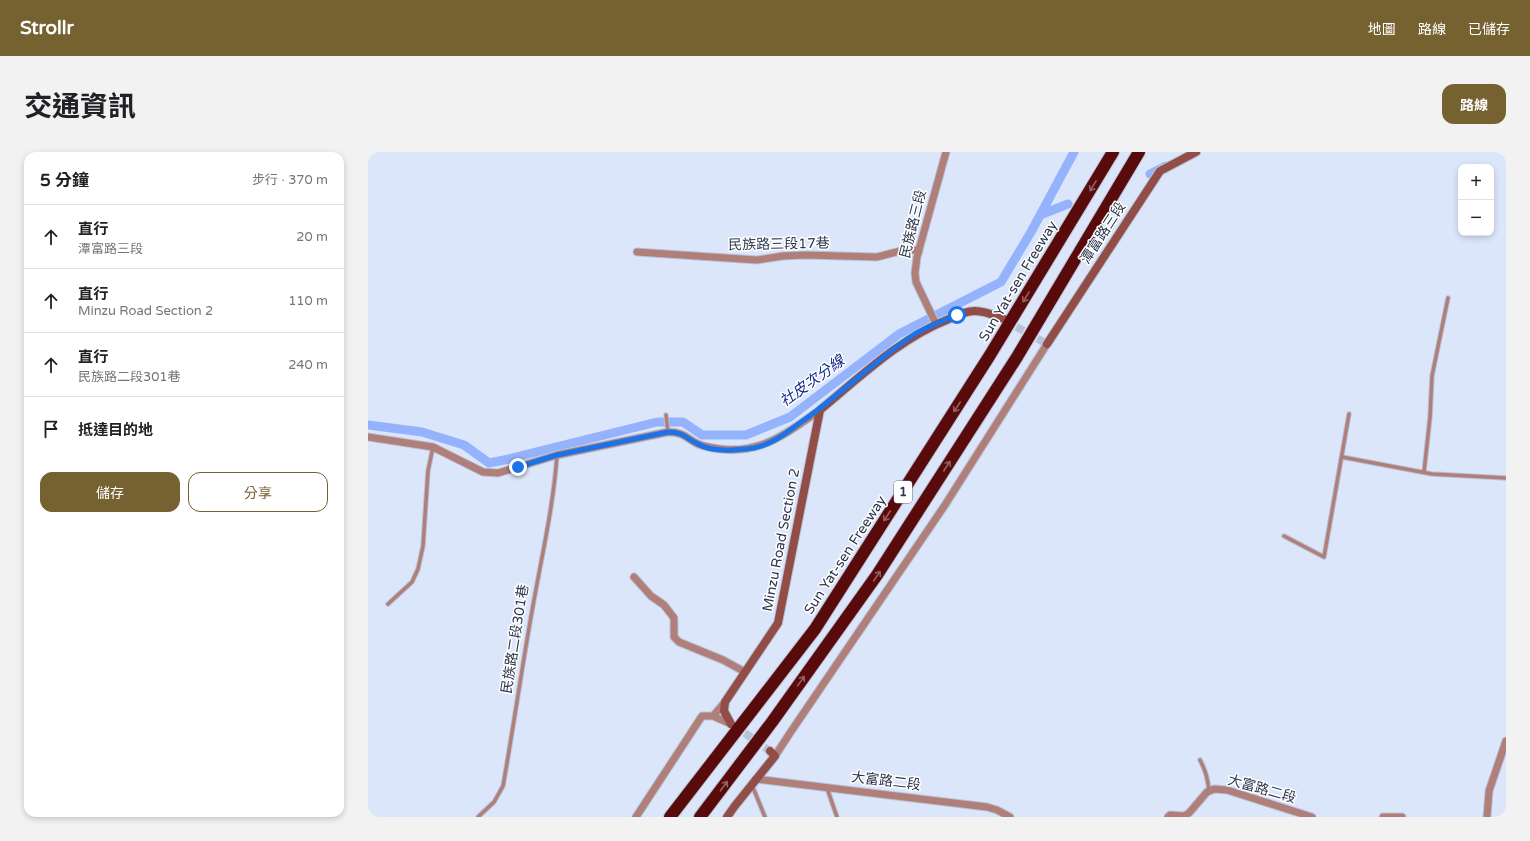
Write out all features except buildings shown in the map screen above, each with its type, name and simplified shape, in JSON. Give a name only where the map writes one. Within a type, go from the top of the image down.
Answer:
[{"type":"highway","name":"Sun Yat-sen Freeway","points":[[670,817],[814,629],[990,355],[1113,152]]},
{"type":"highway","name":"1","points":[[700,817],[772,722],[877,575],[1017,357],[1139,152]]},
{"type":"street","name":"民族路三段","points":[[935,322],[916,282],[914,273],[946,152]]},
{"type":"street","name":"潭富路三段","points":[[1047,344],[1160,171],[1196,152]]},
{"type":"street","name":"民族路三段17巷","points":[[638,252],[757,260],[783,256],[805,255],[877,257],[908,249],[919,251]]},
{"type":"street","points":[[368,436],[433,447],[483,472],[498,473],[557,455],[668,430],[686,436],[698,445],[714,449],[734,450],[757,447],[779,438],[820,410],[916,334],[935,322],[973,311],[988,312],[1004,319]]},
{"type":"street","points":[[727,817],[754,782],[772,753],[794,726],[945,505],[1047,344]]},
{"type":"street","name":"Minzu Road Section 2","points":[[725,702],[778,623],[820,410]]},
{"type":"street","points":[[634,577],[651,596],[664,605],[674,618],[674,637],[679,642],[723,660],[745,672]]},
{"type":"street","points":[[713,716],[725,702]]},
{"type":"street","points":[[725,702],[724,711],[731,724]]},
{"type":"street","points":[[636,817],[702,716],[713,716],[731,724]]},
{"type":"street","points":[[1487,817],[1489,791],[1506,741]]},
{"type":"street","name":"大富路二段","points":[[754,782],[826,787],[987,807],[997,810],[1010,817]]},
{"type":"street","name":"大富路二段","points":[[1168,817],[1170,815],[1184,816],[1209,791],[1214,789],[1227,790],[1312,817]]},
{"type":"street","points":[[1383,817],[1402,817]]},
{"type":"lane","points":[[1424,472],[1430,417],[1432,376],[1448,298]]},
{"type":"lane","points":[[1284,536],[1324,557],[1349,414]]},
{"type":"lane","points":[[666,415],[668,430]]},
{"type":"lane","points":[[388,604],[412,582],[418,569],[423,546],[428,471],[433,447]]},
{"type":"lane","name":"民族路二段301巷","points":[[478,817],[494,802],[503,786],[536,585],[556,476],[557,455]]},
{"type":"lane","points":[[1342,457],[1424,472],[1506,478]]},
{"type":"lane","points":[[1200,760],[1205,768],[1208,778],[1209,791]]},
{"type":"lane","points":[[754,782],[766,817]]},
{"type":"lane","points":[[826,787],[837,817]]},
{"type":"waterway","name":"社皮次分線","points":[[368,425],[422,432],[464,445],[489,463],[657,422],[683,422],[702,435],[746,435],[790,417],[899,334],[1001,282],[1031,232],[1074,152]]},
{"type":"waterway","points":[[1150,174],[1166,166]]},
{"type":"waterway","points":[[1040,215],[1068,204]]},
{"type":"tunnel","points":[[1006,321],[1047,344]]},
{"type":"tunnel","points":[[735,726],[770,751]]},
{"type":"route","points":[[518,467],[557,455],[668,432],[677,432],[686,436],[698,445],[714,449],[734,450],[757,447],[779,438],[820,410],[916,334],[957,315]]}]
